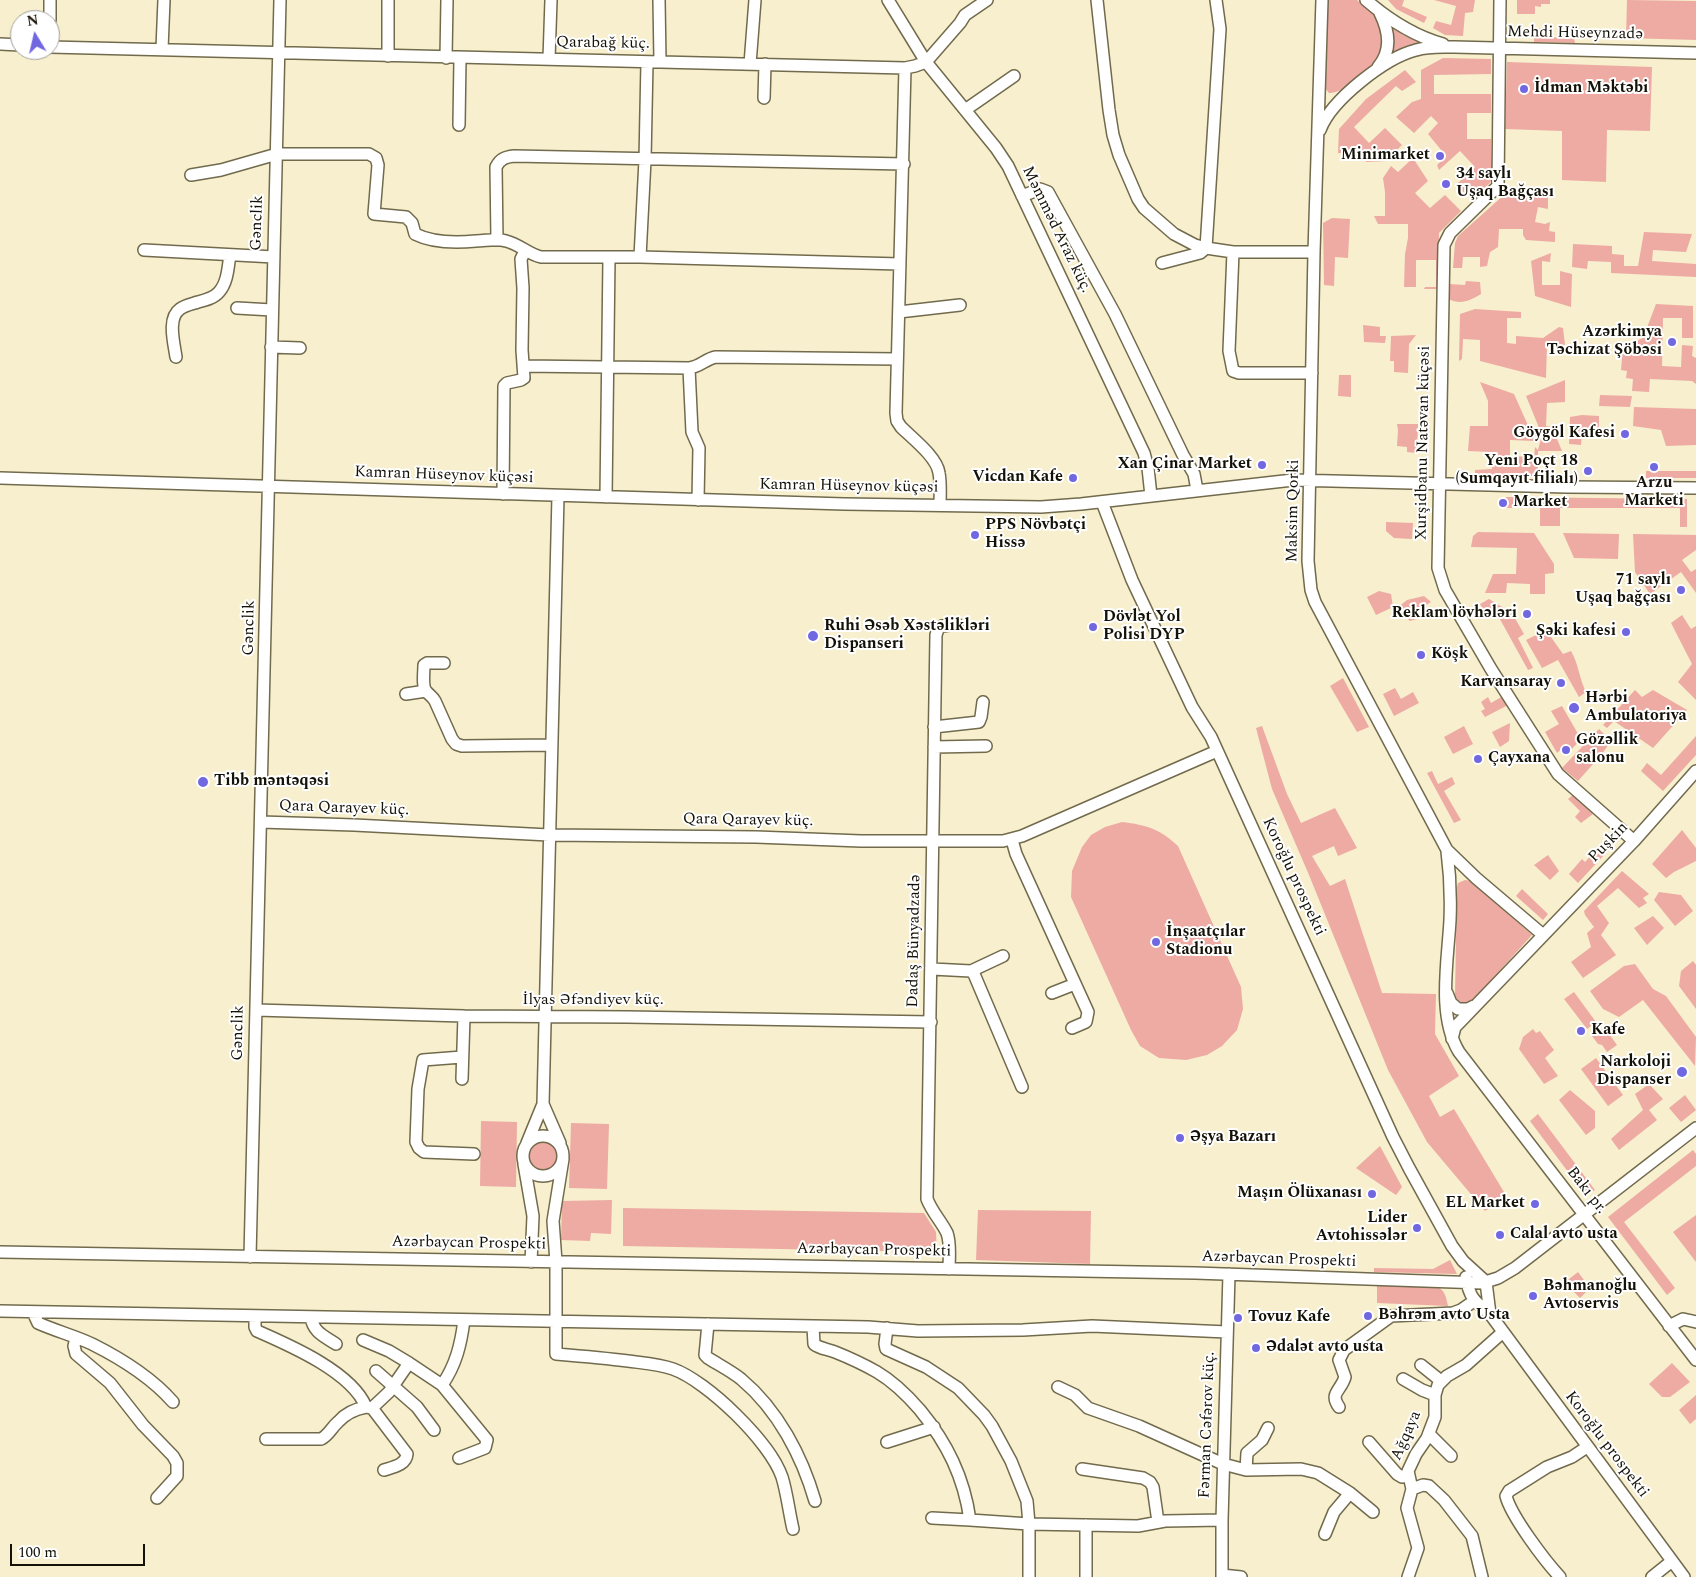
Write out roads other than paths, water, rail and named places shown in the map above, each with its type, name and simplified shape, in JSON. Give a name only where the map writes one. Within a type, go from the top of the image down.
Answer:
[{"type":"street","points":[[162,49],[164,0]]},
{"type":"street","name":"Gənclik","points":[[250,1257],[280,0]]},
{"type":"street","points":[[388,0],[388,56]]},
{"type":"street","points":[[446,58],[447,0]]},
{"type":"street","points":[[549,59],[551,0]]},
{"type":"street","points":[[659,0],[660,61]]},
{"type":"street","points":[[750,64],[755,0]]},
{"type":"street","name":"Məmməd Araz küç.","points":[[888,0],[926,62],[996,148],[1008,166],[1144,453],[1148,468],[1151,496]]},
{"type":"street","points":[[926,62],[965,15],[986,0]]},
{"type":"street","points":[[1097,0],[1108,110],[1113,135],[1119,155],[1138,199],[1144,208],[1174,234],[1195,245],[1206,248],[1233,252],[1314,252]]},
{"type":"street","points":[[1162,263],[1200,253],[1206,248],[1220,29],[1216,0]]},
{"type":"street","name":"Maksim Qorki","points":[[1322,0],[1314,252],[1309,577],[1315,602],[1335,642],[1447,850]]},
{"type":"street","points":[[1366,0],[1380,12],[1412,32],[1454,47]]},
{"type":"street","name":"Xurşidbanu Natəvan küçəsi","points":[[1500,0],[1498,186],[1450,233],[1444,245],[1438,568],[1446,590],[1491,669],[1558,774],[1634,841]]},
{"type":"street","points":[[1317,139],[1326,118],[1346,95],[1379,66],[1386,56],[1387,32],[1380,12]]},
{"type":"street","name":"Qarabağ küç.","points":[[60,47],[905,68],[926,62]]},
{"type":"street","points":[[1369,76],[1406,53],[1423,48],[1454,47]]},
{"type":"street","name":"Mehdi Hüseynzadə","points":[[1454,47],[1696,53]]},
{"type":"street","points":[[458,125],[460,58]]},
{"type":"street","points":[[640,257],[645,160],[647,62]]},
{"type":"street","points":[[764,98],[765,64]]},
{"type":"street","points":[[905,68],[904,164],[896,413],[898,421],[937,466],[940,473],[940,505]]},
{"type":"street","points":[[965,110],[1014,76]]},
{"type":"street","points":[[1320,83],[1322,94],[1327,101],[1335,101],[1346,95]]},
{"type":"street","points":[[190,175],[221,170],[277,154],[369,154],[376,158],[378,165],[374,214],[406,216],[410,219],[415,234],[428,239],[451,242],[508,241],[532,255],[541,257],[640,257],[900,264]]},
{"type":"street","points":[[497,240],[496,168],[499,161],[505,157],[904,164]]},
{"type":"street","points":[[1022,196],[1040,190],[1048,192],[1115,314],[1194,474],[1197,490]]},
{"type":"street","points":[[144,250],[274,257]]},
{"type":"street","points":[[503,494],[504,386],[507,383],[524,378],[521,259],[525,251]]},
{"type":"street","points":[[1233,252],[1229,351],[1233,371],[1239,373],[1312,373]]},
{"type":"street","points":[[176,357],[173,334],[174,315],[178,309],[213,297],[220,291],[225,281],[230,254]]},
{"type":"street","points":[[606,497],[609,258]]},
{"type":"street","points":[[899,312],[960,305]]},
{"type":"street","points":[[236,308],[272,310]]},
{"type":"street","points":[[271,347],[300,348]]},
{"type":"street","points":[[523,366],[689,368],[700,366],[716,357],[898,359]]},
{"type":"street","points":[[689,368],[692,432],[699,448],[698,500]]},
{"type":"street","name":"Kamran Hüseynov küçəsi","points":[[0,478],[698,500],[1041,507],[1102,502],[1278,481],[1311,480],[1567,487],[1696,488]]},
{"type":"street","points":[[531,1262],[533,1216],[523,1160],[526,1146],[543,1104],[558,496]]},
{"type":"street","name":"Koroğlu prospekti","points":[[1102,502],[1132,580],[1192,707],[1211,737],[1393,1137],[1432,1211],[1463,1262]]},
{"type":"street","name":"Dadaş Bünyadzadə","points":[[949,1269],[947,1234],[927,1199],[936,635],[938,629],[942,626],[957,624]]},
{"type":"street","points":[[444,663],[427,663],[424,665],[426,690],[431,695],[456,744],[462,746],[551,745]]},
{"type":"street","points":[[406,694],[426,690]]},
{"type":"street","points":[[934,727],[979,722],[983,702]]},
{"type":"street","points":[[934,747],[986,746]]},
{"type":"street","name":"Qara Qarayev küç.","points":[[261,822],[549,835],[756,837],[861,841],[1012,840],[1217,751]]},
{"type":"street","name":"Puşkin","points":[[1452,1040],[1455,1027],[1542,934],[1634,841],[1696,771]]},
{"type":"street","points":[[1012,840],[1016,854],[1088,1012],[1086,1022],[1072,1028]]},
{"type":"street","points":[[1447,850],[1476,878],[1542,934]]},
{"type":"street","name":"Bakı pr.","points":[[1447,850],[1451,891],[1446,1012],[1452,1040],[1458,1052],[1696,1360]]},
{"type":"street","points":[[1451,891],[1459,877],[1469,875],[1476,878]]},
{"type":"street","points":[[932,969],[971,972],[1003,956]]},
{"type":"street","points":[[971,972],[976,978],[1022,1087]]},
{"type":"street","points":[[1052,993],[1075,984]]},
{"type":"street","points":[[1446,992],[1458,1009],[1468,1009],[1477,1004]]},
{"type":"street","name":"İlyas Əfəndiyev küç.","points":[[256,1010],[464,1016],[931,1022]]},
{"type":"street","points":[[462,1079],[464,1016]]},
{"type":"street","points":[[462,1058],[423,1060],[418,1089],[416,1142],[424,1152],[474,1154]]},
{"type":"street","points":[[543,1104],[563,1154],[554,1209],[556,1354],[645,1363],[672,1368],[686,1375],[724,1403],[756,1438],[776,1464],[782,1477],[793,1529]]},
{"type":"street","name":"Azərbaycan Prospekti","points":[[0,1252],[1229,1274],[1486,1282],[1504,1276],[1515,1268],[1696,1128]]},
{"type":"street","points":[[526,1146],[536,1137],[545,1136],[554,1138],[563,1154]]},
{"type":"street","points":[[523,1160],[530,1171],[544,1176],[556,1171],[563,1154]]},
{"type":"street","points":[[1463,1262],[1469,1292],[1474,1301],[1490,1314]]},
{"type":"street","points":[[1463,1262],[1486,1282],[1490,1314]]},
{"type":"street","name":"Fərman Cəfərov küç.","points":[[1222,1576],[1223,1464],[1229,1274]]},
{"type":"street","points":[[1339,1407],[1334,1400],[1334,1396],[1345,1377],[1339,1360],[1344,1350],[1391,1316],[1453,1313],[1474,1301]]},
{"type":"street","points":[[0,1311],[556,1320],[888,1328],[918,1331],[1032,1330],[1092,1326],[1227,1332]]},
{"type":"street","points":[[33,1312],[38,1323],[91,1344],[135,1368],[161,1389],[173,1402]]},
{"type":"street","name":"Koroğlu prospekti","points":[[1490,1314],[1684,1577]]},
{"type":"street","points":[[255,1316],[255,1328],[257,1331],[295,1347],[338,1375],[362,1397],[407,1454],[404,1463],[384,1470]]},
{"type":"street","points":[[311,1317],[315,1331],[336,1344]]},
{"type":"street","points":[[1669,1326],[1683,1319],[1696,1322]]},
{"type":"street","points":[[442,1385],[460,1349],[464,1320]]},
{"type":"street","points":[[708,1324],[705,1355],[745,1383],[756,1393],[778,1420],[802,1464],[815,1501]]},
{"type":"street","points":[[813,1326],[814,1344],[819,1348],[833,1351],[858,1361],[896,1384],[934,1427],[953,1459],[963,1483],[970,1520]]},
{"type":"street","points":[[888,1328],[886,1348],[944,1378],[958,1388],[984,1415],[1005,1450],[1022,1487],[1028,1506],[1028,1577]]},
{"type":"street","points":[[1421,1365],[1441,1381],[1466,1365],[1503,1332]]},
{"type":"street","points":[[76,1338],[74,1346],[76,1354],[110,1383],[143,1425],[178,1463],[176,1476],[156,1498]]},
{"type":"street","points":[[363,1340],[389,1351],[442,1385],[487,1440],[485,1448],[459,1458]]},
{"type":"street","points":[[266,1439],[321,1440],[327,1436],[338,1422],[351,1412],[369,1407],[389,1392],[409,1363]]},
{"type":"street","points":[[376,1371],[417,1407],[434,1430]]},
{"type":"street","points":[[1403,1379],[1435,1395]]},
{"type":"street","name":"Ağqaya","points":[[1412,1488],[1408,1471],[1435,1417],[1435,1395],[1441,1381]]},
{"type":"street","points":[[1058,1387],[1074,1395],[1088,1408],[1140,1426],[1223,1464],[1246,1470],[1310,1470],[1318,1473],[1350,1493],[1373,1512]]},
{"type":"street","points":[[887,1442],[934,1427]]},
{"type":"street","points":[[1246,1470],[1247,1453],[1262,1440],[1268,1428]]},
{"type":"street","points":[[1428,1434],[1451,1456]]},
{"type":"street","points":[[1369,1442],[1397,1474],[1402,1477],[1408,1476]]},
{"type":"street","points":[[1560,1577],[1545,1560],[1516,1517],[1506,1496],[1509,1490],[1547,1468],[1572,1457],[1587,1447]]},
{"type":"street","points":[[1082,1469],[1142,1478],[1150,1482],[1158,1522]]},
{"type":"street","points":[[1408,1577],[1418,1548],[1407,1508],[1412,1488],[1423,1485],[1429,1486],[1466,1528],[1475,1544],[1482,1577]]},
{"type":"street","points":[[1325,1534],[1334,1512],[1350,1493]]},
{"type":"street","points":[[932,1518],[1029,1524],[1138,1526],[1158,1522],[1222,1520]]},
{"type":"street","points":[[1086,1525],[1086,1577]]},
{"type":"street","points":[[1652,1577],[1672,1561]]},
{"type":"street","points":[[1222,1576],[1241,1577]]},
{"type":"place","name":"İdman Məktəbi","points":[[1524,89]]},
{"type":"place","name":"Minimarket","points":[[1440,156]]},
{"type":"place","name":"34 saylı Uşaq Bağçası","points":[[1446,184]]},
{"type":"place","name":"Azərkimya Təchizat Şöbəsi","points":[[1672,342]]},
{"type":"place","name":"Göygöl Kafesi","points":[[1625,434]]},
{"type":"place","name":"Xan Çinar Market","points":[[1262,465]]},
{"type":"place","name":"Arzu Marketi","points":[[1654,467]]},
{"type":"place","name":"Yeni Poçt 18 (Sumqayıt filialı)","points":[[1588,471]]},
{"type":"place","name":"Vicdan Kafe","points":[[1073,478]]},
{"type":"place","name":"Market","points":[[1503,503]]},
{"type":"place","name":"PPS Növbətçi Hissə","points":[[975,535]]},
{"type":"place","name":"71 saylı Uşaq bağçası","points":[[1681,590]]},
{"type":"place","name":"Reklam lövhələri","points":[[1527,614]]},
{"type":"place","name":"Dövlət Yol Polisi DYP","points":[[1093,627]]},
{"type":"place","name":"Şəki kafesi","points":[[1626,632]]},
{"type":"place","name":"Ruhi Əsəb Xəstəlikləri Dispanseri","points":[[813,636]]},
{"type":"place","name":"Köşk","points":[[1421,655]]},
{"type":"place","name":"Karvansaray","points":[[1561,683]]},
{"type":"place","name":"Hərbi Ambulatoriya","points":[[1574,708]]},
{"type":"place","name":"Gözəllik salonu","points":[[1566,750]]},
{"type":"place","name":"Çayxana","points":[[1478,759]]},
{"type":"place","name":"Tibb məntəqəsi","points":[[203,782]]},
{"type":"place","name":"İnşaatçılar Stadionu","points":[[1156,942]]},
{"type":"place","name":"Kafe","points":[[1581,1031]]},
{"type":"place","name":"Narkoloji Dispanser","points":[[1682,1072]]},
{"type":"place","name":"Əşya Bazarı","points":[[1180,1138]]},
{"type":"place","name":"Maşın Ölüxanası","points":[[1372,1194]]},
{"type":"place","name":"EL Market","points":[[1535,1204]]},
{"type":"place","name":"Lider Avtohissələr","points":[[1417,1228]]},
{"type":"place","name":"Calal avto usta","points":[[1500,1235]]},
{"type":"place","name":"Bəhmanoğlu Avtoservis","points":[[1533,1296]]},
{"type":"place","name":"Bəhrəm avto Usta","points":[[1368,1316]]},
{"type":"place","name":"Tovuz Kafe","points":[[1238,1318]]},
{"type":"place","name":"Ədalət avto usta","points":[[1256,1348]]}]
